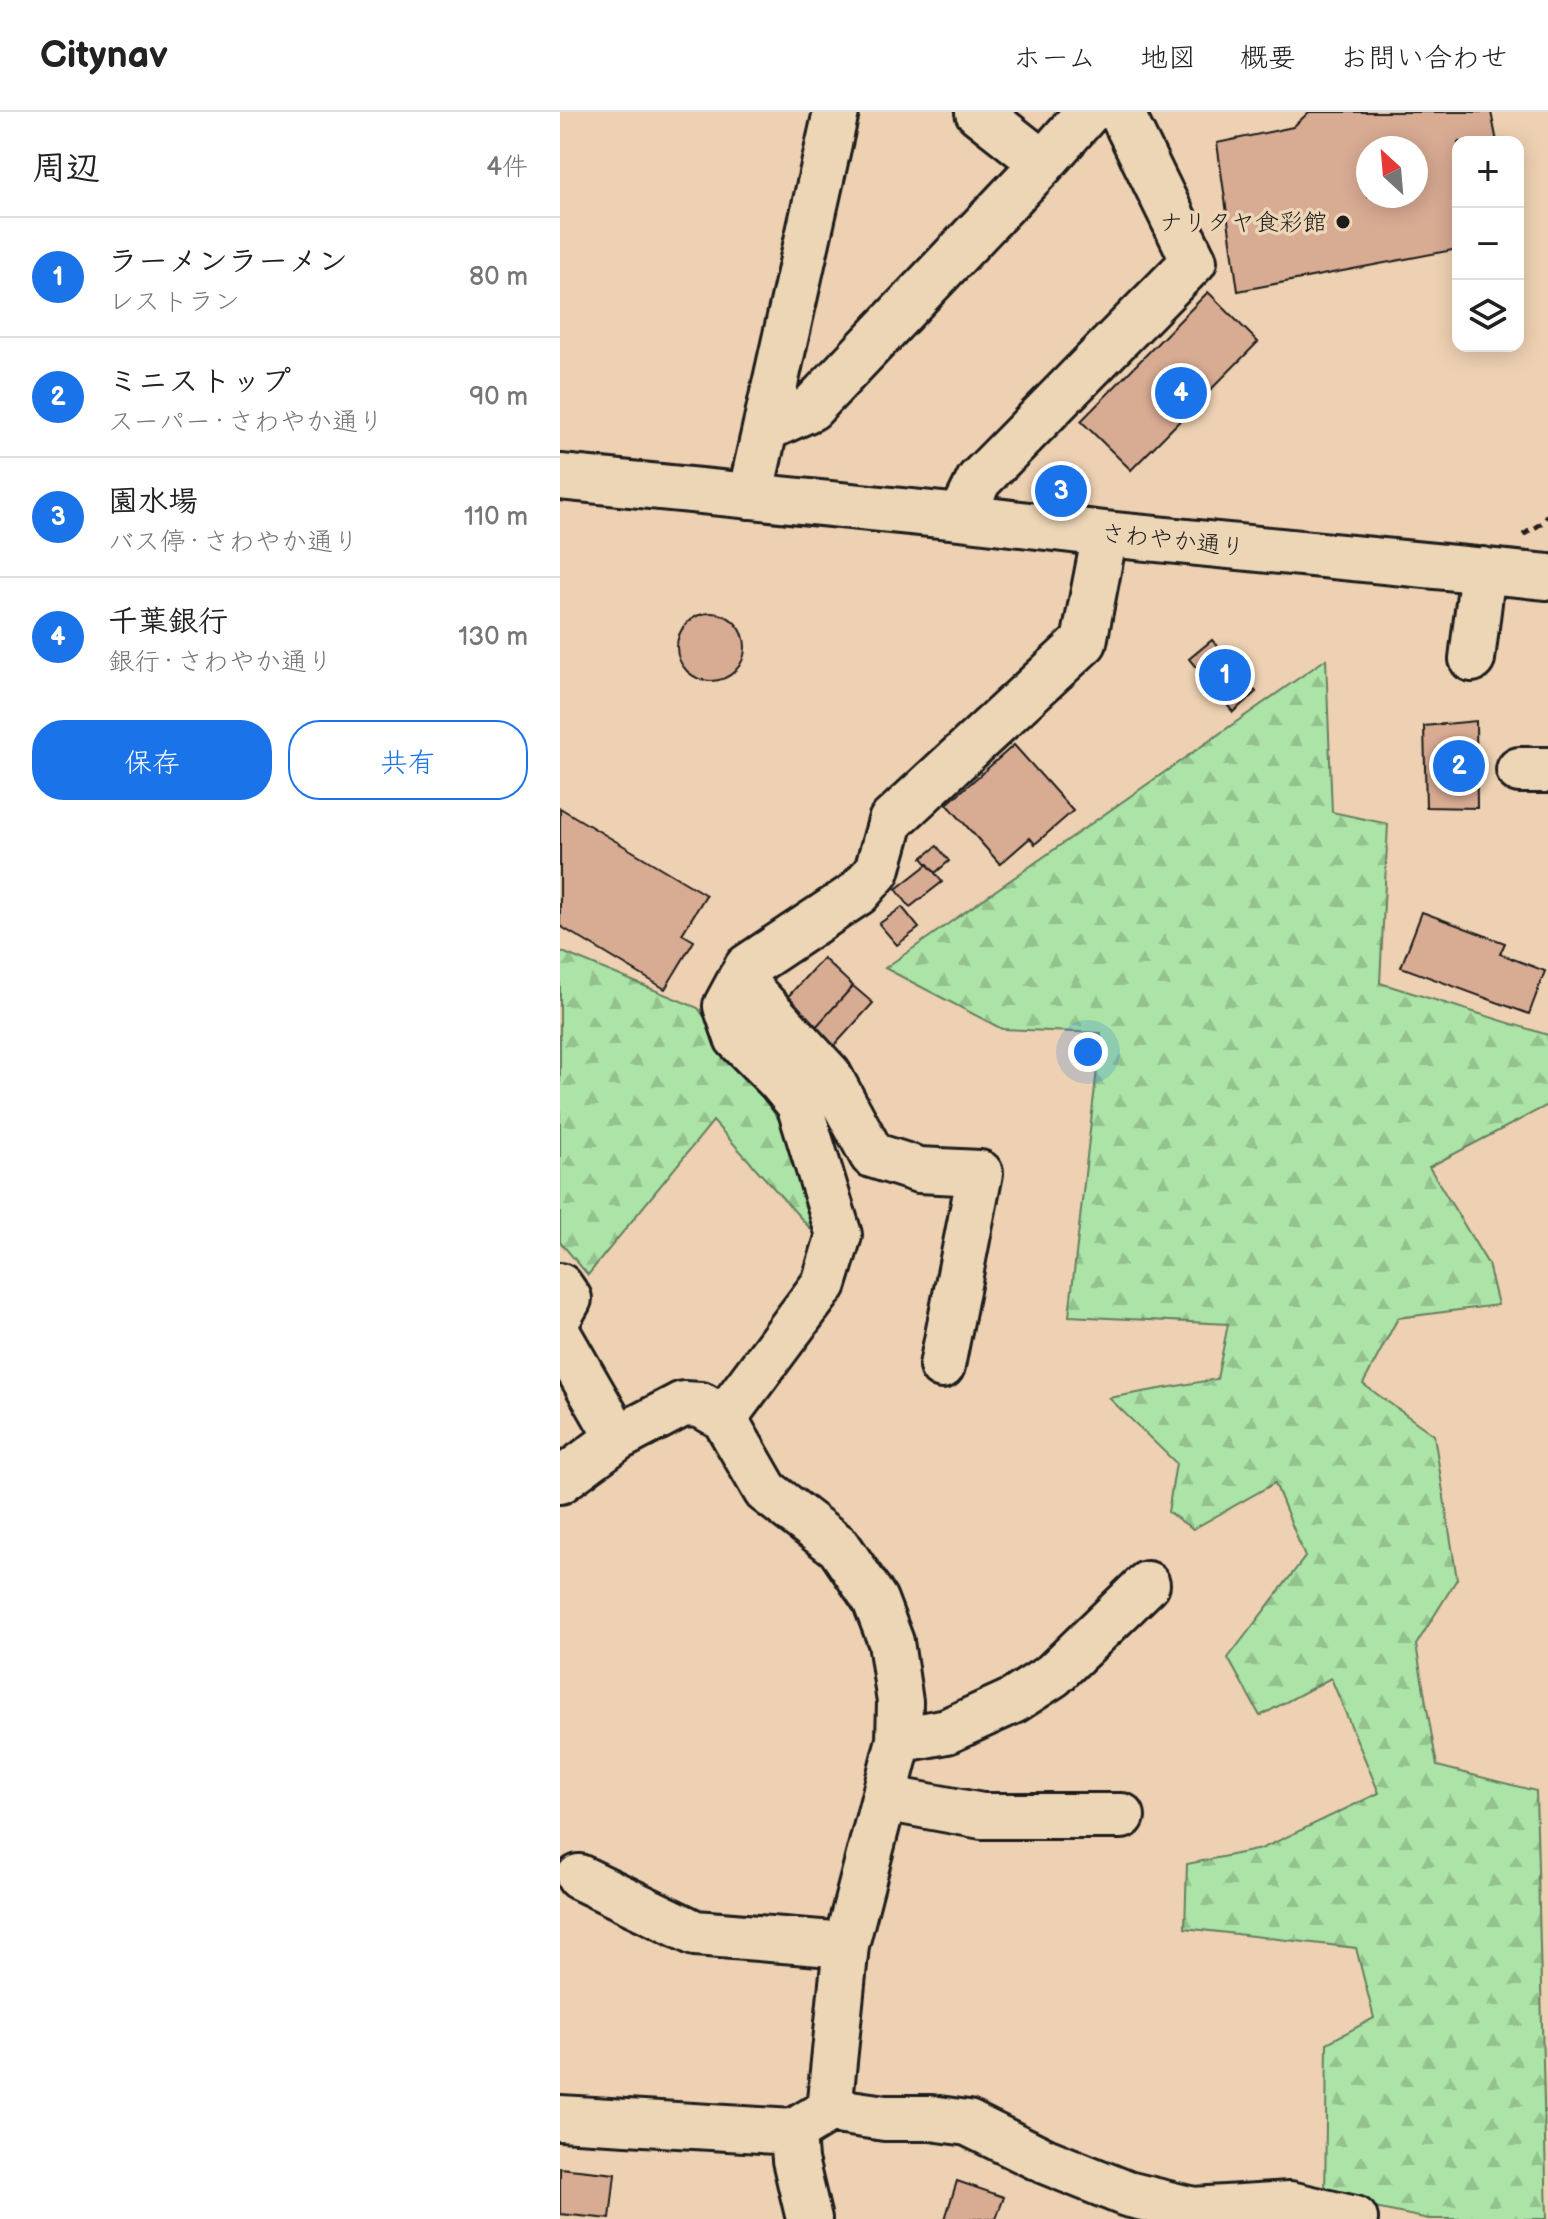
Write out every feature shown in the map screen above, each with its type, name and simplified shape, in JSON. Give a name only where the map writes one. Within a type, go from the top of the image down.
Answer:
[{"type":"street","points":[[750,496],[836,112]]},
{"type":"street","points":[[978,112],[1043,163]]},
{"type":"street","points":[[765,429],[811,408],[1088,112]]},
{"type":"street","points":[[961,517],[979,480],[1194,261],[1121,112]]},
{"type":"street","name":"さわやか通り","points":[[560,477],[1548,577]]},
{"type":"street","points":[[724,1418],[824,1284],[839,1235],[799,1104],[737,1038],[726,1006],[747,967],[858,893],[877,871],[891,821],[1084,642],[1105,534]]},
{"type":"street","points":[[1472,659],[1483,570]]},
{"type":"street","points":[[740,979],[829,1075],[872,1155],[919,1170],[980,1173],[942,1366]]},
{"type":"street","points":[[560,1286],[569,1299],[560,1315]]},
{"type":"street","points":[[560,1337],[618,1438]]},
{"type":"street","points":[[560,1481],[618,1438],[683,1404],[701,1405],[724,1418],[766,1491],[839,1547],[875,1600],[891,1642],[900,1702],[899,1740],[846,1945],[811,2121],[795,2160],[809,2219]]},
{"type":"street","points":[[899,1740],[947,1731],[1013,1701],[1053,1675],[1147,1584]]},
{"type":"street","points":[[884,1798],[982,1816],[1122,1816]]},
{"type":"street","points":[[579,1877],[695,1933],[846,1945]]},
{"type":"street","points":[[560,2118],[811,2121],[931,2118],[968,2123],[1045,2161],[1127,2194],[1193,2210],[1290,2204],[1355,2219]]},
{"type":"green space","points":[[1326,659],[1332,812],[1388,824],[1380,983],[1548,1035],[1548,1105],[1429,1167],[1488,1264],[1498,1305],[1398,1318],[1363,1384],[1434,1435],[1457,1579],[1416,1645],[1437,1766],[1536,1791],[1547,2219],[1429,2219],[1325,2198],[1327,2043],[1374,2018],[1356,1948],[1185,1928],[1187,1864],[1261,1849],[1379,1793],[1331,1678],[1260,1716],[1228,1658],[1305,1557],[1275,1483],[1193,1529],[1168,1512],[1176,1463],[1109,1398],[1217,1379],[1228,1324],[1069,1316],[1101,1033],[1002,1029],[885,968]]},
{"type":"green space","points":[[560,951],[698,1008],[782,1124],[817,1236],[713,1121],[588,1275],[560,1242]]},
{"type":"building","name":"ナリタヤ食彩館","points":[[1309,112],[1491,112],[1496,136],[1452,136],[1452,250],[1238,291],[1217,143],[1293,127]]},
{"type":"building","points":[[1208,292],[1258,342],[1131,470],[1081,421]]},
{"type":"building","points":[[711,613],[735,623],[745,647],[735,671],[711,681],[687,671],[677,647],[687,623]]},
{"type":"building","points":[[1212,640],[1256,692],[1233,712],[1189,659]]},
{"type":"building","points":[[1476,721],[1477,808],[1426,807],[1424,726]]},
{"type":"building","points":[[1014,745],[1073,811],[1035,844],[1030,838],[1000,864],[947,804]]},
{"type":"building","points":[[560,808],[706,895],[682,934],[694,941],[665,989],[560,926]]},
{"type":"building","points":[[937,846],[949,861],[935,873],[922,858]]},
{"type":"building","points":[[928,864],[942,882],[910,907],[896,889]]},
{"type":"building","points":[[902,907],[919,928],[897,945],[879,924]]},
{"type":"building","points":[[1422,912],[1505,943],[1500,954],[1545,971],[1529,1014],[1401,967]]},
{"type":"building","points":[[823,958],[853,986],[814,1029],[783,1002]]},
{"type":"building","points":[[853,986],[873,1003],[833,1047],[814,1029]]},
{"type":"building","points":[[560,2168],[615,2174],[610,2219],[560,2214]]},
{"type":"building","points":[[957,2181],[1004,2197],[996,2219],[945,2219]]},
{"type":"place","name":"ナリタヤ食彩館","points":[[1343,222]]},
{"type":"place","name":"千葉銀行","points":[[1181,393]]},
{"type":"place","name":"園水場","points":[[1061,491]]},
{"type":"place","name":"ラーメンラーメン","points":[[1225,675]]},
{"type":"place","name":"ミニストップ","points":[[1459,766]]}]
